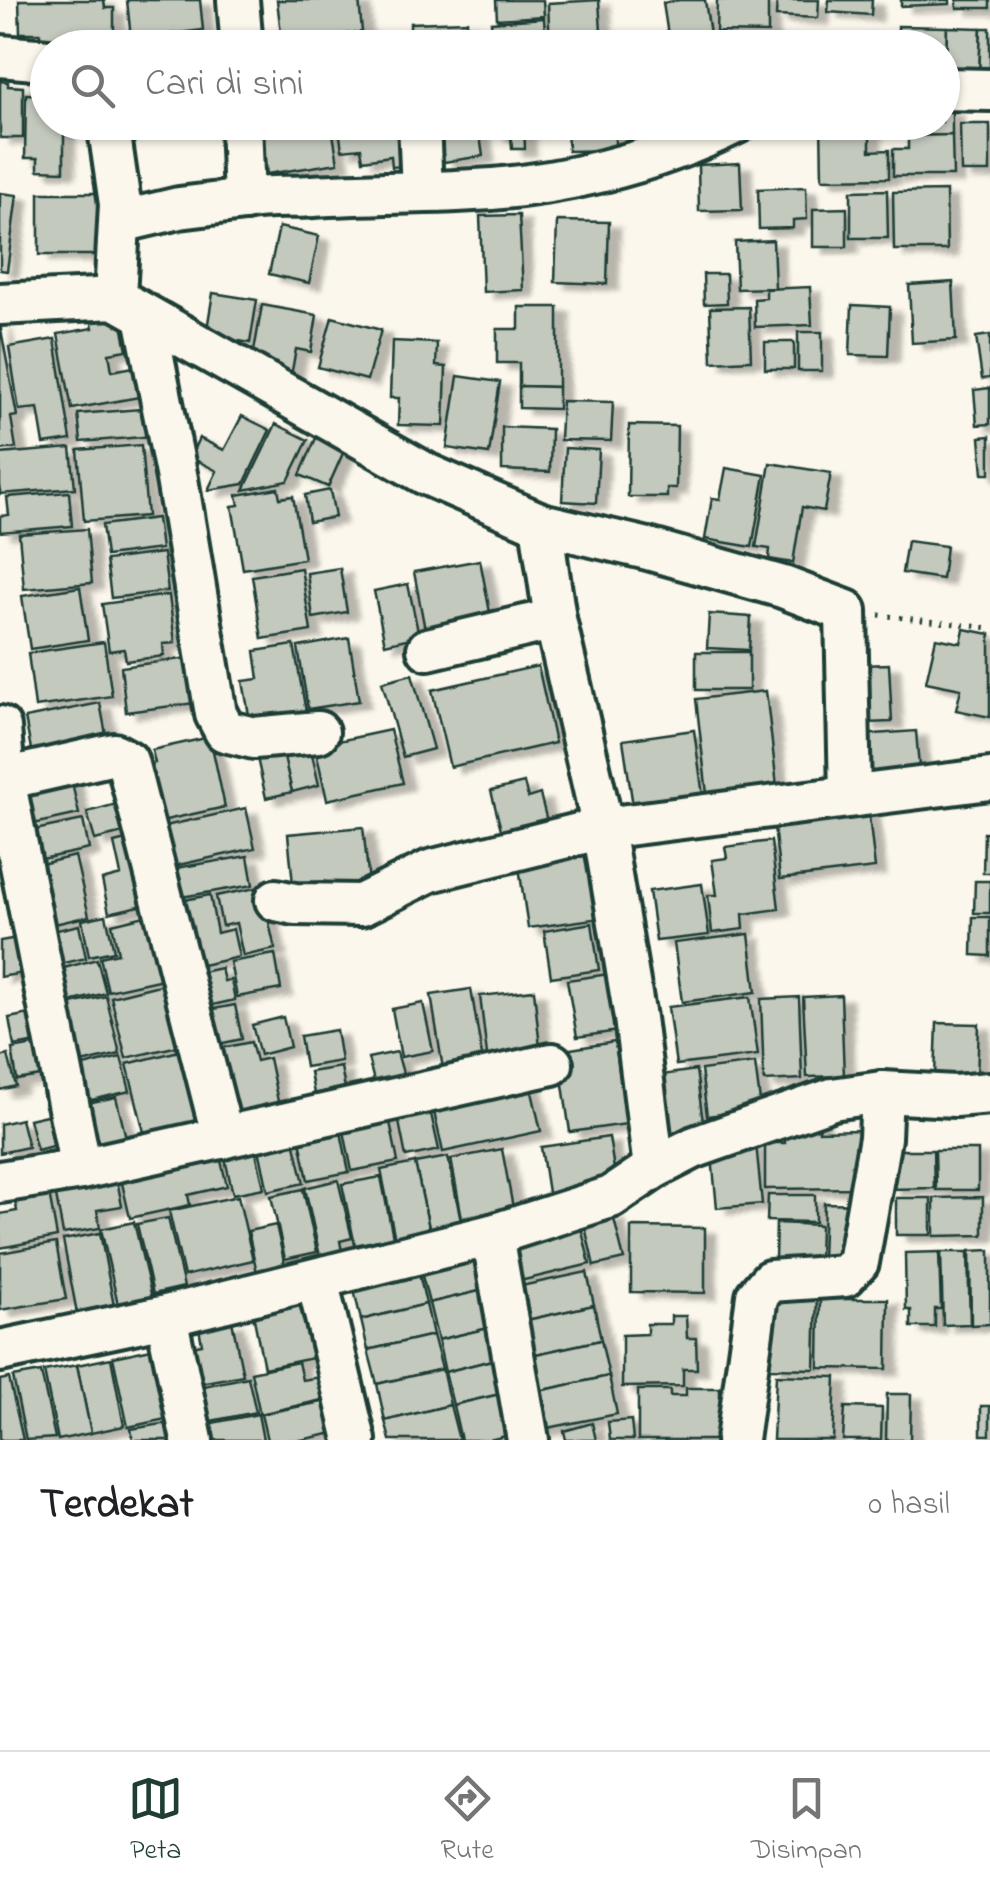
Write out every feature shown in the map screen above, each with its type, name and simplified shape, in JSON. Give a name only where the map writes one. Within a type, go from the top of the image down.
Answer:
[{"type":"street","points":[[238,0],[240,30]]},
{"type":"street","points":[[0,56],[30,58]]},
{"type":"street","points":[[960,89],[990,90]]},
{"type":"street","points":[[110,140],[130,307],[181,499],[216,714],[225,731],[254,738],[318,732]]},
{"type":"street","points":[[242,140],[244,200]]},
{"type":"street","points":[[420,140],[422,191]]},
{"type":"street","points":[[120,222],[179,208],[244,200],[485,189],[556,181],[626,165],[702,140]]},
{"type":"street","points":[[0,304],[130,307],[426,474],[540,524],[783,587],[846,610],[850,795]]},
{"type":"street","points":[[540,524],[556,619],[603,828],[635,1018],[654,1168]]},
{"type":"street","points":[[428,648],[556,619]]},
{"type":"street","points":[[0,728],[2,780],[81,1169]]},
{"type":"street","points":[[2,780],[114,754],[127,761],[223,1138]]},
{"type":"street","points":[[276,900],[361,905],[430,871],[603,828],[990,779]]},
{"type":"street","points":[[0,1182],[81,1169],[552,1064]]},
{"type":"street","points":[[736,1440],[757,1296],[762,1287],[770,1281],[846,1276],[858,1262],[880,1138],[882,1092]]},
{"type":"street","points":[[0,1351],[166,1316],[492,1235],[611,1197],[694,1147],[832,1099],[882,1092],[955,1096],[990,1093]]},
{"type":"street","points":[[492,1235],[528,1440]]},
{"type":"street","points":[[318,1280],[355,1440]]},
{"type":"street","points":[[166,1316],[192,1440]]},
{"type":"path","points":[[846,610],[990,628]]},
{"type":"building","points":[[19,0],[104,0],[105,8],[114,8],[114,30],[20,33]]},
{"type":"building","points":[[127,0],[200,0],[203,30],[130,30]]},
{"type":"building","points":[[277,0],[359,0],[362,30],[281,30]]},
{"type":"building","points":[[496,0],[543,0],[544,16],[497,19]]},
{"type":"building","points":[[599,0],[601,30],[549,30],[548,3]]},
{"type":"building","points":[[705,0],[709,30],[667,30],[663,3]]},
{"type":"building","points":[[717,0],[768,0],[768,30],[716,30]]},
{"type":"building","points":[[777,0],[819,0],[818,18],[776,16]]},
{"type":"building","points":[[829,0],[872,0],[871,15],[828,12]]},
{"type":"building","points":[[901,0],[950,0],[950,4],[901,6]]},
{"type":"building","points":[[957,0],[990,0],[990,8],[957,8]]},
{"type":"building","points":[[544,18],[545,30],[492,30],[491,22]]},
{"type":"building","points":[[467,21],[467,30],[410,30],[410,23]]},
{"type":"building","points":[[898,26],[947,27],[947,30],[898,30]]},
{"type":"building","points":[[981,28],[979,78],[960,77],[960,30],[947,30]]},
{"type":"building","points":[[981,28],[990,28],[990,78],[979,78]]},
{"type":"building","points":[[0,81],[23,87],[23,138],[0,138]]},
{"type":"building","points":[[26,94],[30,94],[30,140],[64,140],[64,171],[38,170],[38,158],[25,158]]},
{"type":"building","points":[[960,124],[990,124],[990,172],[961,172]]},
{"type":"building","points":[[261,140],[334,140],[338,163],[267,174]]},
{"type":"building","points":[[341,140],[410,140],[413,165],[392,167],[391,156],[363,160],[361,148],[342,150]]},
{"type":"building","points":[[441,140],[481,140],[483,156],[444,162]]},
{"type":"building","points":[[511,140],[525,140],[525,149],[512,149]]},
{"type":"building","points":[[568,140],[615,140],[615,150],[568,151]]},
{"type":"building","points":[[821,140],[870,140],[870,151],[889,150],[889,178],[822,179]]},
{"type":"building","points":[[908,140],[952,140],[953,176],[893,176],[893,149],[908,149]]},
{"type":"building","points":[[740,163],[742,210],[699,211],[698,165]]},
{"type":"building","points":[[806,187],[807,219],[793,220],[793,228],[759,229],[758,189]]},
{"type":"building","points":[[887,190],[888,238],[851,238],[851,191]]},
{"type":"building","points":[[946,191],[947,250],[894,250],[893,192]]},
{"type":"building","points":[[0,193],[17,195],[7,271],[0,270]]},
{"type":"building","points":[[39,193],[100,193],[100,255],[39,255]]},
{"type":"building","points":[[847,208],[847,247],[813,247],[813,209]]},
{"type":"building","points":[[519,215],[523,290],[483,292],[480,216]]},
{"type":"building","points":[[557,221],[609,222],[607,284],[555,282]]},
{"type":"building","points":[[279,227],[319,236],[309,283],[269,274]]},
{"type":"building","points":[[773,240],[775,288],[737,289],[735,242]]},
{"type":"building","points":[[703,274],[726,274],[727,303],[704,304]]},
{"type":"building","points":[[953,282],[956,340],[912,343],[909,285]]},
{"type":"building","points":[[810,287],[812,325],[755,327],[754,299],[766,298],[766,289]]},
{"type":"building","points":[[213,293],[257,300],[250,343],[206,335]]},
{"type":"building","points":[[262,305],[317,315],[311,352],[296,349],[291,376],[251,369]]},
{"type":"building","points":[[852,305],[890,307],[888,356],[850,355]]},
{"type":"building","points":[[519,307],[558,307],[558,387],[519,386],[519,363],[497,363],[497,329],[519,329]]},
{"type":"building","points":[[749,307],[751,360],[712,362],[710,308]]},
{"type":"building","points":[[119,309],[127,350],[109,353],[112,371],[139,366],[145,396],[72,409],[58,334],[93,328],[90,314]]},
{"type":"building","points":[[332,317],[381,330],[367,380],[318,367]]},
{"type":"building","points":[[0,324],[17,416],[11,417],[16,448],[0,450]]},
{"type":"building","points":[[798,332],[822,332],[822,371],[798,371]]},
{"type":"building","points":[[990,335],[990,378],[982,379],[976,337]]},
{"type":"building","points":[[55,339],[71,440],[44,444],[38,408],[19,410],[9,347]]},
{"type":"building","points":[[392,341],[437,343],[436,366],[446,367],[444,426],[398,425],[399,398],[390,398]]},
{"type":"building","points":[[765,342],[794,342],[794,369],[765,369]]},
{"type":"building","points":[[458,376],[500,382],[489,454],[447,448]]},
{"type":"building","points":[[519,386],[558,387],[558,409],[519,408]]},
{"type":"building","points":[[990,388],[990,424],[977,425],[974,390]]},
{"type":"building","points":[[562,401],[613,402],[611,441],[560,440]]},
{"type":"building","points":[[153,408],[155,436],[81,442],[78,414]]},
{"type":"building","points":[[242,416],[270,430],[244,484],[208,490],[217,471],[190,457],[199,438],[224,450]]},
{"type":"building","points":[[276,424],[308,440],[288,481],[244,490]]},
{"type":"building","points":[[629,425],[677,426],[676,488],[667,488],[667,497],[628,497]]},
{"type":"building","points":[[502,427],[551,429],[550,472],[502,470]]},
{"type":"building","points":[[319,431],[347,444],[328,487],[300,475]]},
{"type":"building","points":[[990,436],[990,474],[983,474],[980,437]]},
{"type":"building","points":[[141,445],[147,516],[84,521],[78,450]]},
{"type":"building","points":[[71,448],[75,488],[0,494],[0,454]]},
{"type":"building","points":[[565,448],[599,450],[596,503],[562,501]]},
{"type":"building","points":[[770,463],[831,473],[824,511],[802,507],[793,563],[769,559],[770,549],[756,547]]},
{"type":"building","points":[[726,468],[765,475],[752,547],[705,539],[712,498],[720,499]]},
{"type":"building","points":[[278,488],[280,498],[293,496],[304,559],[243,569],[232,506],[239,505],[237,495]]},
{"type":"building","points":[[330,490],[335,517],[309,522],[305,495]]},
{"type":"building","points":[[69,492],[72,526],[0,532],[0,516],[9,515],[7,497]]},
{"type":"building","points":[[157,518],[161,549],[106,556],[102,525]]},
{"type":"building","points":[[87,529],[92,583],[24,589],[19,534]]},
{"type":"building","points":[[907,541],[946,546],[942,579],[902,573]]},
{"type":"building","points":[[163,553],[168,591],[111,598],[106,560]]},
{"type":"building","points":[[480,560],[492,623],[426,635],[414,572]]},
{"type":"building","points":[[301,568],[311,631],[262,639],[252,576]]},
{"type":"building","points":[[340,568],[347,612],[313,618],[307,573]]},
{"type":"building","points":[[408,584],[419,636],[385,644],[374,591]]},
{"type":"building","points":[[80,587],[88,640],[30,649],[22,596]]},
{"type":"building","points":[[169,595],[175,643],[163,644],[164,656],[126,661],[124,649],[109,651],[102,604]]},
{"type":"building","points":[[709,614],[751,617],[749,650],[707,648]]},
{"type":"building","points":[[964,629],[990,634],[990,717],[956,710],[961,689],[926,682],[936,638],[961,643]]},
{"type":"building","points":[[349,638],[359,701],[308,709],[298,647]]},
{"type":"building","points":[[104,642],[112,696],[35,707],[28,653]]},
{"type":"building","points":[[294,645],[306,712],[250,721],[243,681],[259,679],[255,651]]},
{"type":"building","points":[[696,652],[749,652],[749,690],[696,690]]},
{"type":"building","points":[[189,658],[195,703],[126,712],[121,667]]},
{"type":"building","points":[[889,664],[892,722],[865,723],[862,665]]},
{"type":"building","points":[[538,666],[555,743],[450,767],[432,690]]},
{"type":"building","points":[[412,674],[433,749],[403,757],[382,682]]},
{"type":"building","points":[[766,691],[777,786],[707,794],[696,699]]},
{"type":"building","points":[[100,703],[109,750],[34,765],[25,718]]},
{"type":"building","points":[[390,730],[403,783],[327,800],[315,746]]},
{"type":"building","points":[[694,730],[703,796],[633,806],[623,740]]},
{"type":"building","points":[[916,731],[920,779],[864,783],[860,735]]},
{"type":"building","points":[[210,737],[225,807],[152,823],[139,767],[155,763],[152,750]]},
{"type":"building","points":[[310,746],[319,785],[292,792],[283,753]]},
{"type":"building","points":[[283,753],[292,792],[266,798],[257,758]]},
{"type":"building","points":[[70,774],[79,814],[29,825],[21,785]]},
{"type":"building","points":[[524,783],[528,798],[540,794],[549,829],[504,841],[491,791]]},
{"type":"building","points":[[131,800],[139,829],[95,840],[87,812]]},
{"type":"building","points":[[868,807],[875,868],[780,879],[773,817]]},
{"type":"building","points":[[246,808],[255,848],[165,868],[156,828]]},
{"type":"building","points":[[83,820],[89,849],[37,860],[30,831]]},
{"type":"building","points":[[363,827],[369,882],[351,884],[353,899],[326,902],[324,881],[293,884],[288,834]]},
{"type":"building","points":[[984,833],[990,833],[990,873],[983,873]]},
{"type":"building","points":[[142,836],[157,902],[109,913],[102,880],[121,875],[114,843]]},
{"type":"building","points":[[771,841],[779,909],[743,914],[744,929],[712,933],[708,895],[717,895],[712,860],[727,858],[725,847]]},
{"type":"building","points":[[592,850],[601,918],[528,928],[518,860]]},
{"type":"building","points":[[75,856],[89,916],[42,927],[28,867]]},
{"type":"building","points":[[248,856],[253,885],[169,899],[164,870]]},
{"type":"building","points":[[975,881],[990,881],[990,913],[974,913]]},
{"type":"building","points":[[702,884],[709,935],[656,941],[649,891]]},
{"type":"building","points":[[261,887],[275,949],[243,956],[236,923],[222,926],[216,896]]},
{"type":"building","points":[[210,895],[217,933],[233,929],[239,957],[188,968],[174,902]]},
{"type":"building","points":[[153,914],[167,978],[108,991],[100,957],[118,953],[112,924]]},
{"type":"building","points":[[106,915],[114,951],[89,956],[82,920]]},
{"type":"building","points":[[973,917],[990,917],[990,956],[972,955]]},
{"type":"building","points":[[592,923],[599,970],[551,977],[544,931]]},
{"type":"building","points":[[79,925],[86,958],[51,966],[44,933]]},
{"type":"building","points":[[749,934],[756,992],[682,1002],[674,943]]},
{"type":"building","points":[[28,936],[35,971],[0,977],[0,941]]},
{"type":"building","points":[[275,954],[281,989],[237,997],[230,962]]},
{"type":"building","points":[[97,959],[106,993],[62,1004],[53,971]]},
{"type":"building","points":[[221,968],[224,981],[231,980],[235,1000],[195,1009],[188,975]]},
{"type":"building","points":[[616,973],[625,1030],[577,1037],[567,980]]},
{"type":"building","points":[[171,982],[187,1044],[126,1058],[111,997]]},
{"type":"building","points":[[471,989],[483,1062],[443,1069],[431,995]]},
{"type":"building","points":[[534,990],[541,1057],[488,1063],[480,996]]},
{"type":"building","points":[[841,995],[844,1076],[807,1077],[803,997]]},
{"type":"building","points":[[106,996],[120,1054],[77,1064],[63,1006]]},
{"type":"building","points":[[750,997],[758,1055],[676,1065],[668,1007]]},
{"type":"building","points":[[799,997],[802,1079],[764,1081],[761,999]]},
{"type":"building","points":[[423,1003],[433,1051],[401,1057],[392,1009]]},
{"type":"building","points":[[235,1005],[242,1039],[200,1048],[193,1013]]},
{"type":"building","points":[[44,1011],[49,1040],[14,1046],[9,1018]]},
{"type":"building","points":[[283,1017],[290,1047],[260,1055],[252,1025]]},
{"type":"building","points":[[937,1023],[979,1024],[977,1079],[935,1077]]},
{"type":"building","points":[[336,1030],[341,1061],[305,1067],[300,1036]]},
{"type":"building","points":[[51,1042],[62,1103],[45,1106],[40,1076],[17,1080],[12,1049]]},
{"type":"building","points":[[251,1042],[256,1061],[269,1058],[280,1111],[238,1120],[202,1052]]},
{"type":"building","points":[[615,1042],[627,1124],[570,1132],[558,1051]]},
{"type":"building","points":[[187,1049],[208,1134],[148,1148],[127,1064]]},
{"type":"building","points":[[397,1052],[404,1077],[375,1085],[368,1058]]},
{"type":"building","points":[[8,1055],[16,1086],[0,1090],[0,1057]]},
{"type":"building","points":[[121,1057],[130,1091],[83,1102],[75,1068]]},
{"type":"building","points":[[755,1063],[761,1109],[707,1116],[701,1070]]},
{"type":"building","points":[[341,1067],[346,1094],[315,1099],[310,1072]]},
{"type":"building","points":[[696,1070],[704,1129],[663,1134],[655,1076]]},
{"type":"building","points":[[530,1083],[541,1131],[443,1152],[432,1103]]},
{"type":"building","points":[[116,1097],[127,1142],[94,1150],[83,1104]]},
{"type":"building","points":[[429,1105],[439,1150],[406,1157],[397,1112]]},
{"type":"building","points":[[68,1110],[75,1140],[37,1150],[29,1119]]},
{"type":"building","points":[[388,1112],[398,1162],[352,1171],[342,1121]]},
{"type":"building","points":[[785,1117],[819,1117],[819,1131],[860,1130],[860,1188],[765,1189],[765,1143],[785,1143]]},
{"type":"building","points":[[21,1119],[28,1147],[0,1153],[0,1124]]},
{"type":"building","points":[[339,1122],[349,1172],[308,1180],[298,1130]]},
{"type":"building","points":[[292,1132],[304,1183],[268,1191],[257,1140]]},
{"type":"building","points":[[609,1137],[617,1188],[549,1199],[541,1147]]},
{"type":"building","points":[[253,1139],[264,1188],[233,1194],[222,1146]]},
{"type":"building","points":[[756,1143],[762,1204],[717,1208],[711,1147]]},
{"type":"building","points":[[218,1148],[227,1186],[188,1195],[190,1205],[130,1218],[119,1170]]},
{"type":"building","points":[[502,1149],[513,1208],[462,1218],[451,1159]]},
{"type":"building","points":[[890,1150],[933,1150],[934,1188],[890,1189]]},
{"type":"building","points":[[935,1150],[978,1150],[978,1190],[936,1190]]},
{"type":"building","points":[[448,1157],[463,1231],[431,1237],[415,1163]]},
{"type":"building","points":[[415,1163],[431,1237],[396,1244],[381,1170]]},
{"type":"building","points":[[115,1169],[122,1206],[97,1210],[100,1228],[63,1234],[53,1179]]},
{"type":"building","points":[[381,1177],[393,1237],[355,1245],[342,1184]]},
{"type":"building","points":[[338,1180],[352,1238],[340,1241],[343,1257],[321,1261],[305,1188]]},
{"type":"building","points":[[47,1182],[57,1237],[0,1248],[0,1214],[17,1211],[13,1188]]},
{"type":"building","points":[[303,1189],[317,1252],[285,1259],[271,1196]]},
{"type":"building","points":[[768,1195],[815,1195],[815,1222],[767,1221]]},
{"type":"building","points":[[238,1196],[253,1260],[184,1276],[169,1211]]},
{"type":"building","points":[[983,1197],[983,1235],[934,1236],[934,1198]]},
{"type":"building","points":[[896,1198],[931,1198],[931,1235],[896,1235]]},
{"type":"building","points":[[824,1203],[860,1204],[858,1260],[822,1259]]},
{"type":"building","points":[[613,1215],[624,1259],[594,1266],[584,1222]]},
{"type":"building","points":[[168,1218],[184,1287],[153,1294],[137,1224]]},
{"type":"building","points":[[134,1222],[152,1298],[118,1304],[101,1229]]},
{"type":"building","points":[[580,1223],[590,1264],[516,1282],[506,1241]]},
{"type":"building","points":[[776,1223],[820,1225],[819,1261],[775,1259]]},
{"type":"building","points":[[276,1225],[286,1270],[258,1277],[248,1231]]},
{"type":"building","points":[[631,1227],[705,1228],[705,1293],[631,1292]]},
{"type":"building","points":[[100,1233],[114,1306],[77,1313],[63,1240]]},
{"type":"building","points":[[56,1243],[66,1299],[0,1310],[0,1253]]},
{"type":"building","points":[[990,1250],[990,1324],[971,1325],[970,1251]]},
{"type":"building","points":[[459,1251],[463,1264],[481,1259],[488,1289],[429,1303],[418,1260]]},
{"type":"building","points":[[939,1252],[941,1309],[935,1309],[935,1327],[911,1327],[911,1310],[906,1310],[905,1253]]},
{"type":"building","points":[[941,1252],[968,1252],[970,1324],[943,1325]]},
{"type":"building","points":[[416,1261],[426,1304],[361,1320],[351,1277]]},
{"type":"building","points":[[587,1272],[594,1305],[514,1323],[507,1289]]},
{"type":"building","points":[[488,1289],[497,1326],[438,1340],[429,1303]]},
{"type":"building","points":[[772,1290],[817,1291],[815,1369],[770,1368]]},
{"type":"building","points":[[820,1299],[888,1299],[887,1369],[819,1368]]},
{"type":"building","points":[[302,1304],[313,1358],[264,1368],[253,1314]]},
{"type":"building","points":[[426,1304],[433,1335],[368,1350],[361,1320]]},
{"type":"building","points":[[594,1305],[601,1340],[522,1357],[514,1323]]},
{"type":"building","points":[[671,1316],[686,1316],[687,1338],[696,1338],[697,1369],[683,1369],[683,1386],[622,1387],[622,1335],[647,1334],[647,1324],[671,1324]]},
{"type":"building","points":[[232,1321],[243,1375],[189,1385],[181,1348],[202,1344],[199,1328]]},
{"type":"building","points":[[497,1326],[504,1357],[445,1372],[438,1340]]},
{"type":"building","points":[[433,1335],[442,1369],[377,1384],[368,1350]]},
{"type":"building","points":[[601,1340],[609,1376],[530,1393],[522,1357]]},
{"type":"building","points":[[166,1346],[180,1416],[128,1427],[113,1357]]},
{"type":"building","points":[[504,1357],[513,1391],[453,1405],[445,1372]]},
{"type":"building","points":[[111,1358],[124,1426],[91,1433],[77,1365]]},
{"type":"building","points":[[298,1362],[302,1380],[326,1376],[331,1398],[260,1414],[251,1372]]},
{"type":"building","points":[[77,1365],[91,1433],[58,1440],[44,1371]]},
{"type":"building","points":[[442,1369],[450,1405],[385,1421],[377,1384]]},
{"type":"building","points":[[41,1372],[55,1438],[26,1440],[13,1377]]},
{"type":"building","points":[[776,1375],[836,1377],[833,1440],[773,1440]]},
{"type":"building","points":[[609,1376],[617,1414],[538,1430],[530,1393]]},
{"type":"building","points":[[248,1377],[256,1412],[196,1424],[189,1389]]},
{"type":"building","points":[[9,1378],[23,1440],[0,1440],[0,1380]]},
{"type":"building","points":[[686,1388],[720,1388],[720,1400],[731,1400],[731,1440],[638,1440],[638,1390],[670,1390],[670,1396],[686,1396]]},
{"type":"building","points":[[513,1391],[522,1432],[489,1440],[461,1440],[453,1405]]},
{"type":"building","points":[[887,1394],[911,1394],[910,1440],[886,1440]]},
{"type":"building","points":[[327,1401],[334,1433],[301,1440],[267,1440],[261,1414]]},
{"type":"building","points":[[450,1405],[459,1440],[390,1440],[385,1421]]},
{"type":"building","points":[[981,1406],[990,1406],[990,1435],[981,1435]]},
{"type":"building","points":[[845,1407],[882,1408],[881,1440],[843,1440]]},
{"type":"building","points":[[258,1414],[263,1440],[199,1440],[197,1426]]},
{"type":"building","points":[[631,1420],[633,1440],[610,1440],[608,1422]]},
{"type":"building","points":[[175,1422],[178,1440],[133,1440],[131,1429]]},
{"type":"building","points":[[592,1423],[596,1440],[566,1440],[564,1431]]}]
